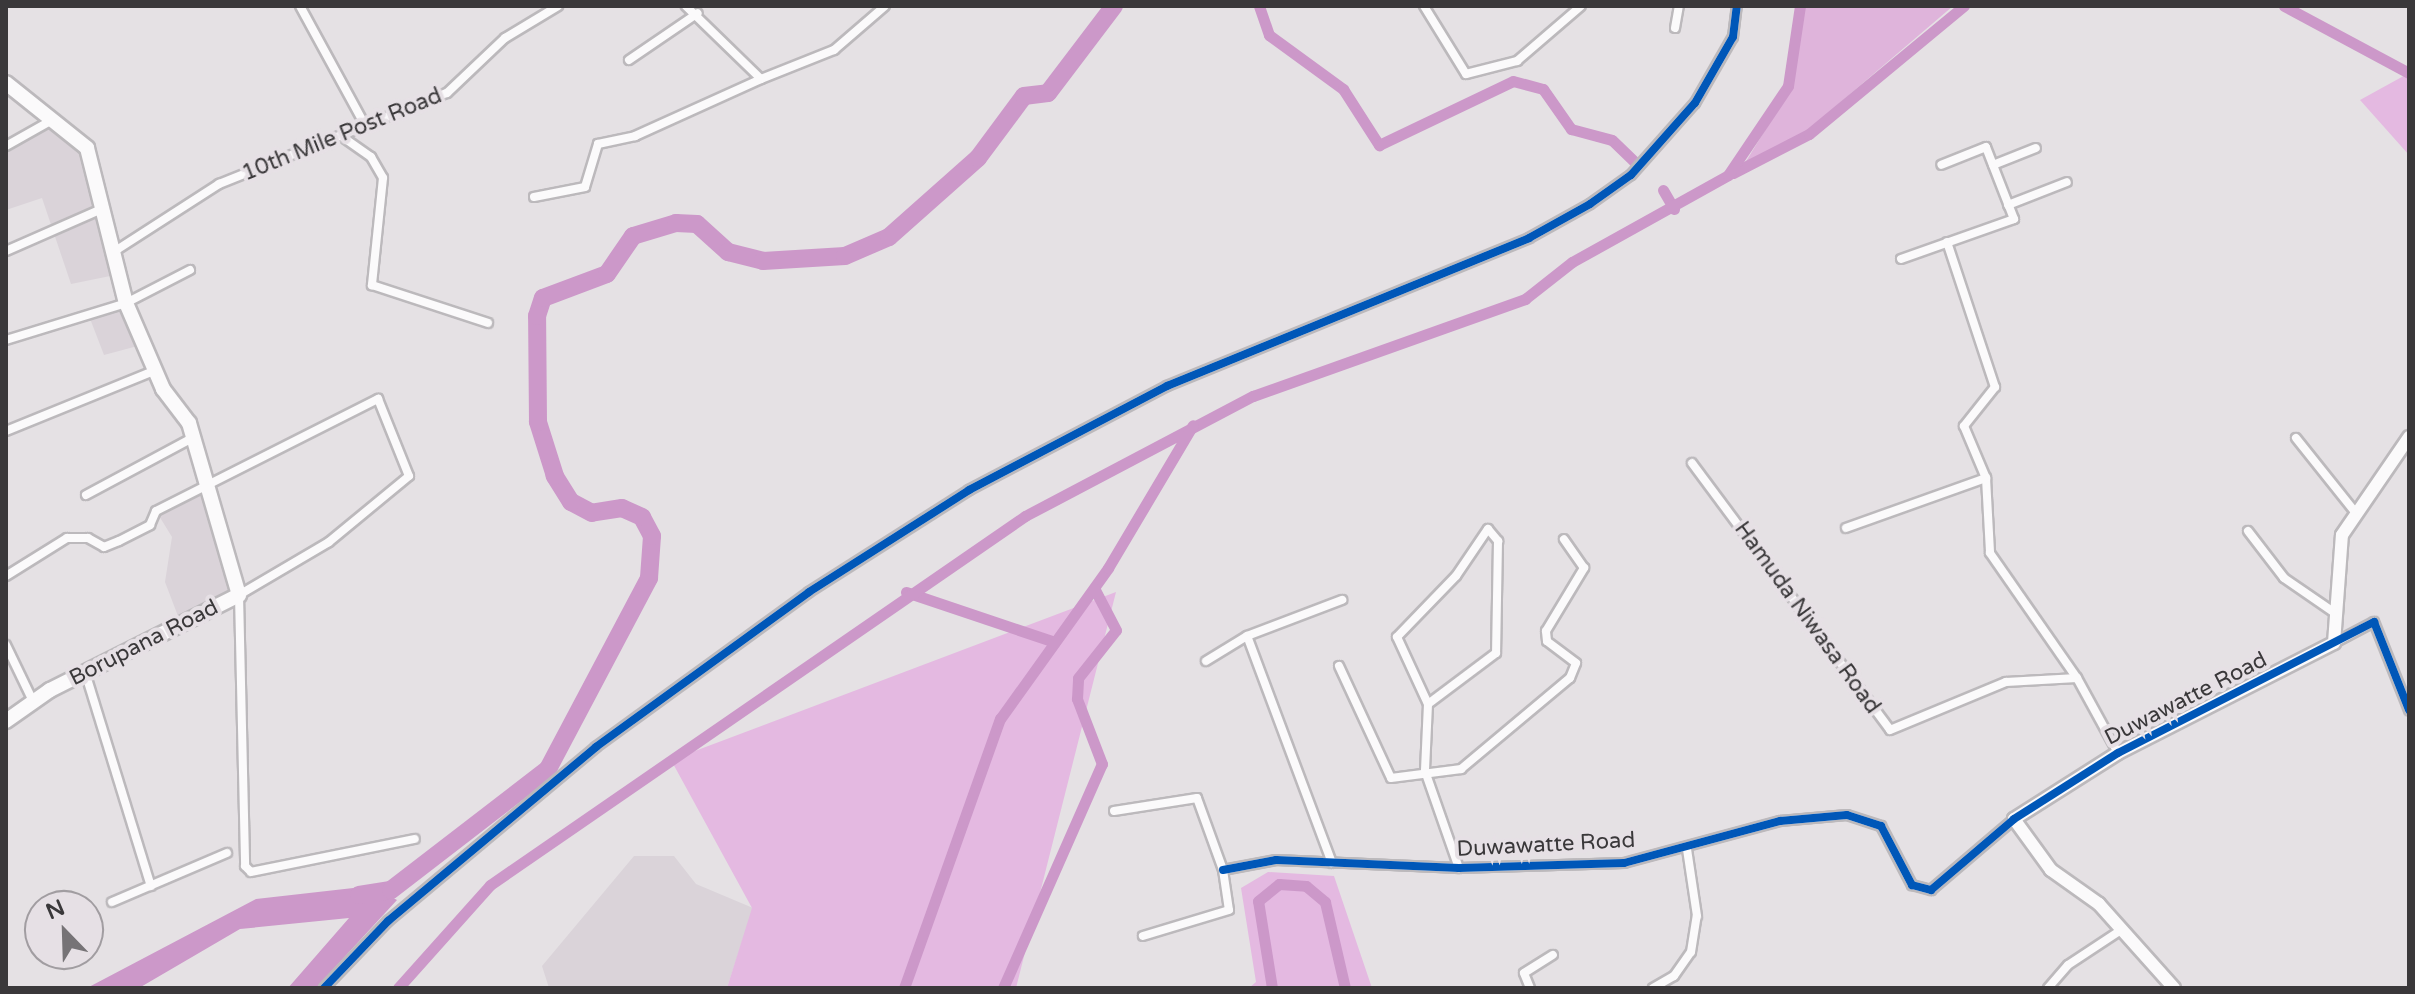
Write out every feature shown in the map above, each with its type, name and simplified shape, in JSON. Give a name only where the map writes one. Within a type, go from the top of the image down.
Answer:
[{"type":"main road","name":"Borupana Road","points":[[6,83],[55,118],[87,148],[105,208],[126,303],[156,370],[194,437],[239,595],[85,672],[33,701],[6,721]]},
{"type":"street","points":[[300,6],[366,127]]},
{"type":"street","name":"10th Mile Post Road","points":[[115,251],[219,184],[344,138],[466,82],[505,38],[558,6]]},
{"type":"street","points":[[686,6],[698,13],[761,79]]},
{"type":"street","points":[[534,197],[585,187],[598,144],[635,136],[834,50],[885,6]]},
{"type":"street","points":[[1424,6],[1466,74],[1517,61],[1580,6]]},
{"type":"street","points":[[1675,28],[1679,6]]},
{"type":"street","points":[[324,988],[388,921],[596,747],[809,592],[969,490],[1219,362],[1529,238],[1631,175],[1714,74],[1733,37],[1737,6]]},
{"type":"street","points":[[629,60],[698,13]]},
{"type":"street","points":[[6,146],[55,118]]},
{"type":"street","points":[[344,138],[371,157],[383,178],[372,285],[488,323]]},
{"type":"street","points":[[1901,259],[2014,219],[1986,147],[1941,165]]},
{"type":"street","points":[[1993,165],[2036,148]]},
{"type":"street","points":[[2008,205],[2067,182]]},
{"type":"street","points":[[6,251],[105,208]]},
{"type":"street","points":[[1947,242],[1995,387],[1964,426],[1986,478],[1990,553],[2077,678],[2118,753]]},
{"type":"street","points":[[6,340],[126,303],[190,270]]},
{"type":"street","points":[[6,431],[156,370]]},
{"type":"street","points":[[6,576],[67,538],[104,547],[119,541],[209,483],[367,400],[385,405],[408,468],[403,484],[329,542],[239,595],[245,866],[251,872],[415,839]]},
{"type":"street","points":[[86,495],[194,437]]},
{"type":"street","points":[[2409,437],[2355,512],[2336,559],[2334,643],[2374,622],[2409,710]]},
{"type":"street","points":[[2296,438],[2355,512]]},
{"type":"street","name":"Hamuda Niwasa Road","points":[[1692,463],[1890,730],[2006,682],[2077,678]]},
{"type":"street","points":[[1846,528],[1986,478]]},
{"type":"street","points":[[1428,704],[1496,653],[1498,541],[1488,529],[1456,576],[1397,637],[1428,704],[1425,771],[1459,868]]},
{"type":"street","points":[[2248,531],[2284,578],[2335,613]]},
{"type":"street","points":[[1339,666],[1391,778],[1425,771],[1461,769],[1570,678],[1576,663],[1547,641],[1546,631],[1584,568],[1564,539]]},
{"type":"street","points":[[1206,661],[1247,636],[1342,600]]},
{"type":"street","points":[[1247,636],[1332,863]]},
{"type":"street","name":"Duwawatte Road","points":[[1223,870],[1276,860],[1459,868],[1624,863],[1687,849],[1780,821],[1847,815],[1881,826],[1912,885],[1931,890],[2014,819],[2118,753],[2334,643]]},
{"type":"street","points":[[6,645],[33,701]]},
{"type":"street","points":[[85,672],[151,886]]},
{"type":"street","points":[[1114,811],[1197,798],[1223,870],[1229,910],[1143,936]]},
{"type":"street","points":[[2014,819],[2051,870],[2099,904],[2174,988]]},
{"type":"street","points":[[1653,988],[1674,976],[1691,952],[1697,916],[1687,849]]},
{"type":"street","points":[[112,902],[227,853]]},
{"type":"street","points":[[2048,988],[2068,965],[2121,930]]},
{"type":"street","points":[[1530,988],[1524,973],[1553,955]]},
{"type":"shaded area","points":[[1804,6],[1953,6],[1808,130],[1745,163],[1792,86]]},
{"type":"shaded area","points":[[2409,73],[2409,155],[2360,100]]},
{"type":"shaded area","points":[[55,118],[78,136],[120,274],[71,284],[42,198],[6,210],[6,146]]},
{"type":"shaded area","points":[[126,303],[145,344],[104,355],[89,316]]},
{"type":"shaded area","points":[[209,483],[239,595],[181,624],[165,582],[172,537],[156,511]]},
{"type":"shaded area","points":[[1116,592],[1016,988],[727,988],[752,908],[671,760]]},
{"type":"shaded area","points":[[634,856],[674,856],[696,884],[753,908],[727,988],[549,988],[542,966]]},
{"type":"shaded area","points":[[1268,872],[1334,876],[1372,988],[1249,988],[1256,982],[1241,888]]},
{"type":"shaded area","points":[[371,886],[397,900],[316,988],[288,988],[349,918],[240,929],[139,988],[87,988],[256,899]]},
{"type":"waterway","points":[[359,895],[391,890],[548,769],[649,578],[652,536],[642,517],[622,508],[592,513],[571,502],[555,476],[538,422],[537,316],[543,298],[607,274],[633,236],[676,223],[697,224],[728,252],[763,261],[845,256],[889,237],[978,158],[1024,96],[1048,93],[1114,6]]},
{"type":"waterway","points":[[1259,6],[1269,35],[1343,89],[1379,145],[1513,81],[1543,89],[1571,129],[1612,140],[1635,162]]},
{"type":"waterway","points":[[398,988],[490,885],[1025,516],[1253,396],[1525,299],[1572,262],[1728,175],[1788,86],[1800,6]]},
{"type":"waterway","points":[[1733,173],[1809,134],[1964,6]]},
{"type":"waterway","points":[[2284,6],[2409,73]]},
{"type":"waterway","points":[[1663,190],[1674,209]]},
{"type":"waterway","points":[[904,988],[1000,719],[1108,568],[1193,425]]},
{"type":"waterway","points":[[1003,988],[1102,764],[1077,699],[1078,678],[1116,630],[1094,588]]},
{"type":"waterway","points":[[906,592],[1055,642]]},
{"type":"waterway","points":[[1272,988],[1258,901],[1279,884],[1306,886],[1325,902],[1345,988]]},
{"type":"cycle path","points":[[324,988],[388,921],[596,747],[809,592],[969,490],[1167,386],[1529,238],[1590,204],[1631,175],[1695,103],[1733,37],[1737,6]]},
{"type":"cycle path","points":[[1223,870],[1276,860],[1459,868],[1624,863],[1780,821],[1847,815],[1881,826],[1912,885],[1931,890],[2014,819],[2118,753],[2374,622],[2409,710]]}]
